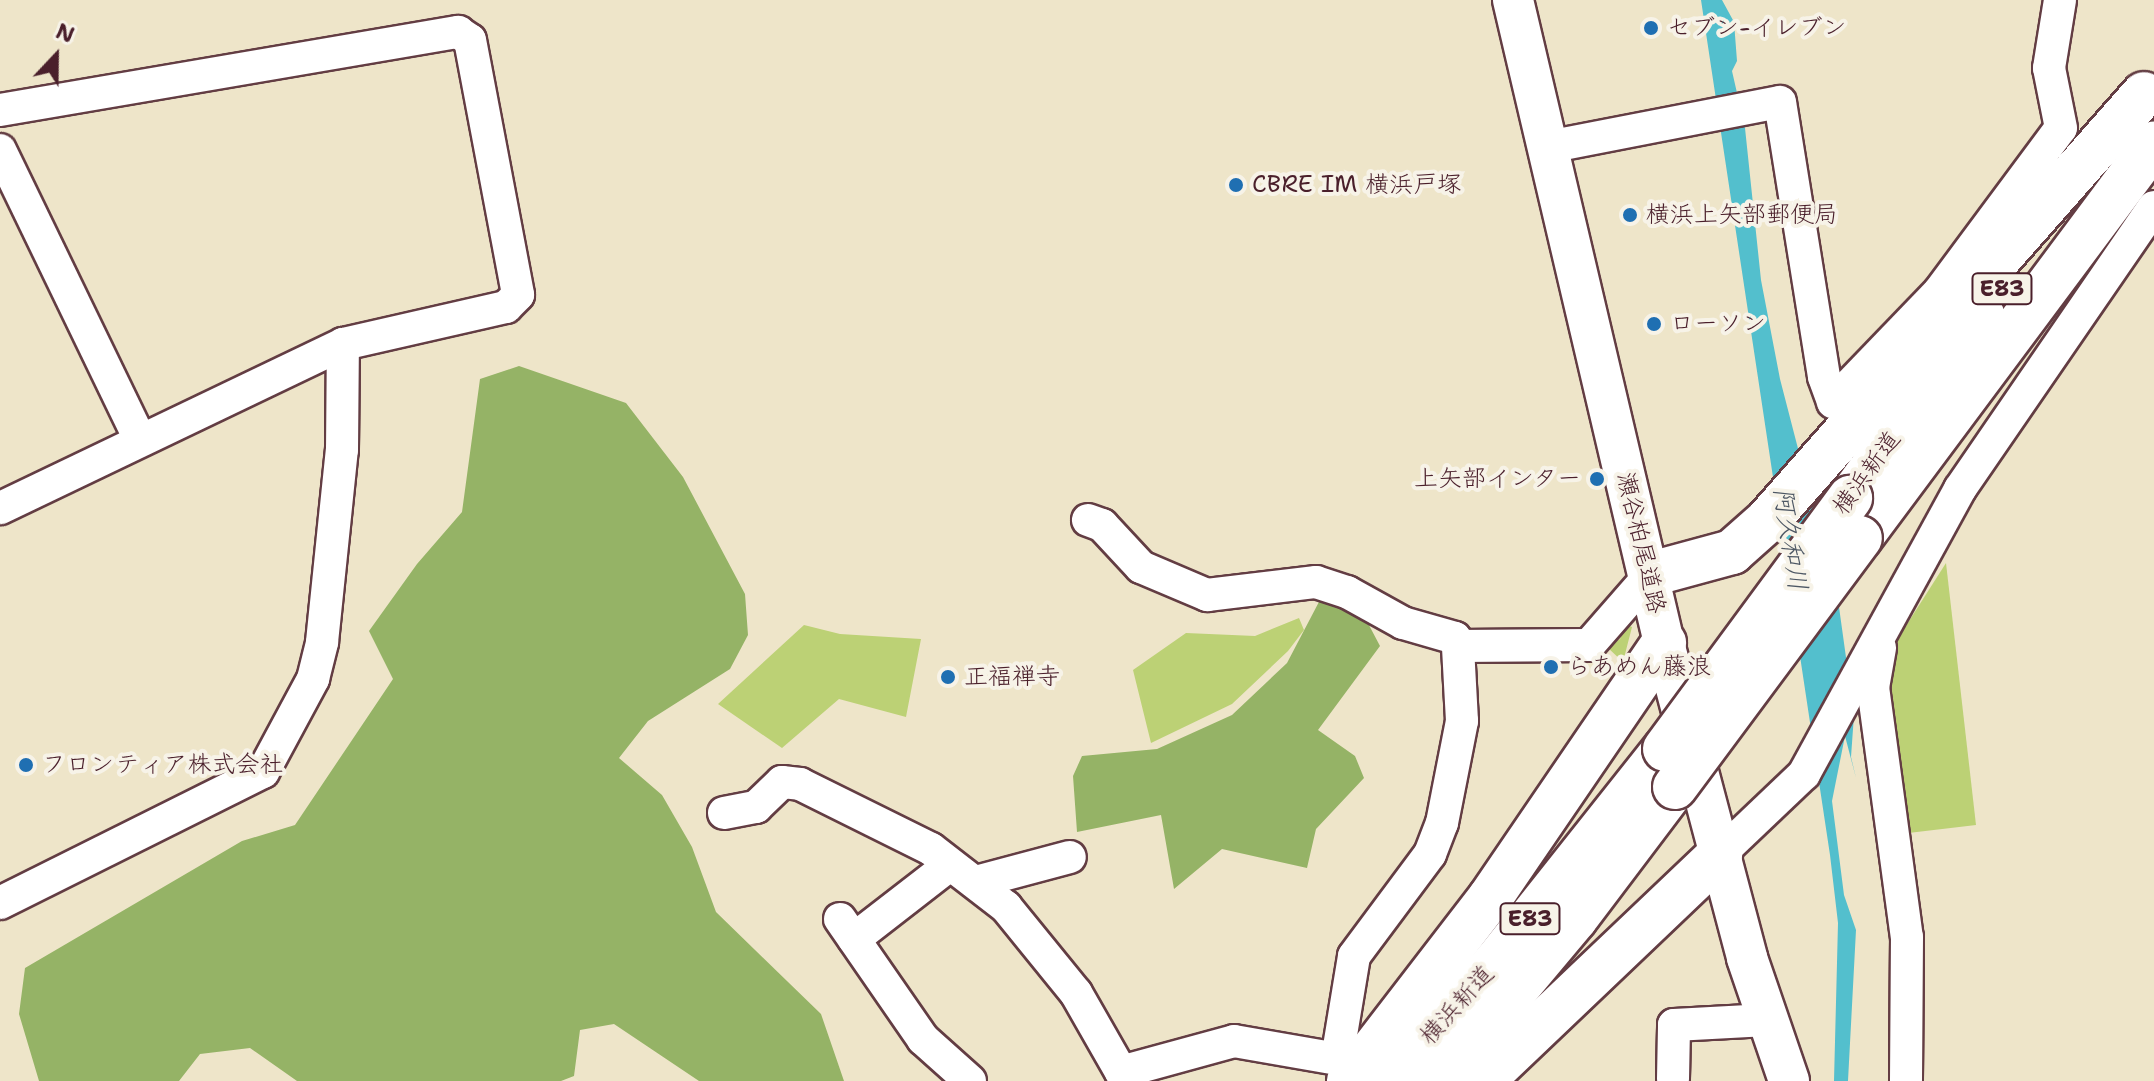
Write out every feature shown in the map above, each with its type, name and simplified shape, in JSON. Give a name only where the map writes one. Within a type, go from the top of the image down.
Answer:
[{"type":"highway","points":[[1651,574],[1732,552],[1768,520],[1842,442],[2149,87]]},
{"type":"highway","name":"横浜新道","points":[[1855,518],[2149,87]]},
{"type":"highway","name":"横浜新道","points":[[1439,1081],[1575,919],[1670,768],[1855,518],[2154,143]]},
{"type":"highway","points":[[1337,1074],[1490,898],[1664,643]]},
{"type":"highway","name":"横浜新道","points":[[1388,1081],[1670,768]]},
{"type":"highway","points":[[1482,1081],[1720,854]]},
{"type":"main road","name":"瀬谷柏尾道路","points":[[1513,0],[1548,147],[1574,279],[1651,574],[1664,643],[1767,1020],[1789,1081]]},
{"type":"street","points":[[1548,147],[1713,112],[1780,102],[1824,377],[1833,402],[1939,292],[2061,128],[2049,68],[2060,0]]},
{"type":"street","points":[[0,110],[458,32],[470,40],[518,295],[506,307],[343,344],[139,438],[0,508]]},
{"type":"street","points":[[0,150],[139,438]]},
{"type":"street","points":[[1720,854],[1804,774],[1960,489],[2154,207]]},
{"type":"street","points":[[0,903],[263,772],[313,679],[322,642],[342,450],[343,344]]},
{"type":"street","points":[[724,813],[756,807],[782,782],[800,784],[931,849],[948,866],[976,882],[1006,907],[1076,993],[1119,1076],[1234,1041],[1337,1074],[1354,956],[1430,854],[1442,823],[1462,721],[1455,638],[1403,623],[1347,592],[1316,582],[1207,595],[1141,567],[1102,525],[1088,520]]},
{"type":"street","points":[[1458,646],[1589,645],[1651,574]]},
{"type":"street","points":[[1883,629],[1873,687],[1907,937],[1906,1081]]},
{"type":"street","points":[[976,882],[1070,857]]},
{"type":"street","points":[[948,866],[847,929],[923,1039],[970,1081]]},
{"type":"street","points":[[1673,1079],[1674,1025],[1767,1020]]},
{"type":"green space","points":[[519,366],[626,403],[683,477],[745,594],[748,635],[730,669],[648,721],[619,758],[662,795],[692,847],[716,912],[821,1014],[844,1081],[699,1081],[614,1024],[580,1030],[574,1076],[561,1081],[297,1081],[250,1048],[200,1054],[179,1081],[39,1081],[19,1014],[25,968],[242,841],[295,825],[393,679],[369,631],[417,564],[462,512],[480,379]]},
{"type":"green space","points":[[1946,563],[1976,825],[1900,834],[1885,682],[1895,643]]},
{"type":"green space","points":[[1321,598],[1361,610],[1380,646],[1318,730],[1355,756],[1364,778],[1316,829],[1307,868],[1222,849],[1174,889],[1161,815],[1077,832],[1073,776],[1082,756],[1157,749],[1232,715],[1287,663]]},
{"type":"green space","points":[[1299,618],[1304,630],[1288,651],[1232,704],[1151,743],[1133,670],[1186,633],[1255,636]]},
{"type":"green space","points":[[1624,624],[1632,627],[1623,662],[1607,647],[1620,639]]},
{"type":"green space","points":[[804,625],[840,634],[921,639],[906,717],[839,699],[782,748],[718,704]]},
{"type":"water","name":"阿久和川","points":[[1701,0],[1722,0],[1734,22],[1737,61],[1732,71],[1745,128],[1761,280],[1780,379],[1839,607],[1854,715],[1851,757],[1856,778],[1845,736],[1832,801],[1844,895],[1856,930],[1848,1081],[1834,1081],[1838,923],[1830,855]]},
{"type":"place","name":"セブン-イレブン","points":[[1651,28]]},
{"type":"place","name":"CBRE IM 横浜戸塚","points":[[1236,185]]},
{"type":"place","name":"横浜上矢部郵便局","points":[[1630,215]]},
{"type":"place","name":"ローソン","points":[[1654,324]]},
{"type":"place","name":"上矢部インター","points":[[1597,479]]},
{"type":"place","name":"らあめん藤浪","points":[[1551,667]]},
{"type":"place","name":"正福禅寺","points":[[948,677]]},
{"type":"place","name":"フロンティア株式会社","points":[[26,765]]}]
